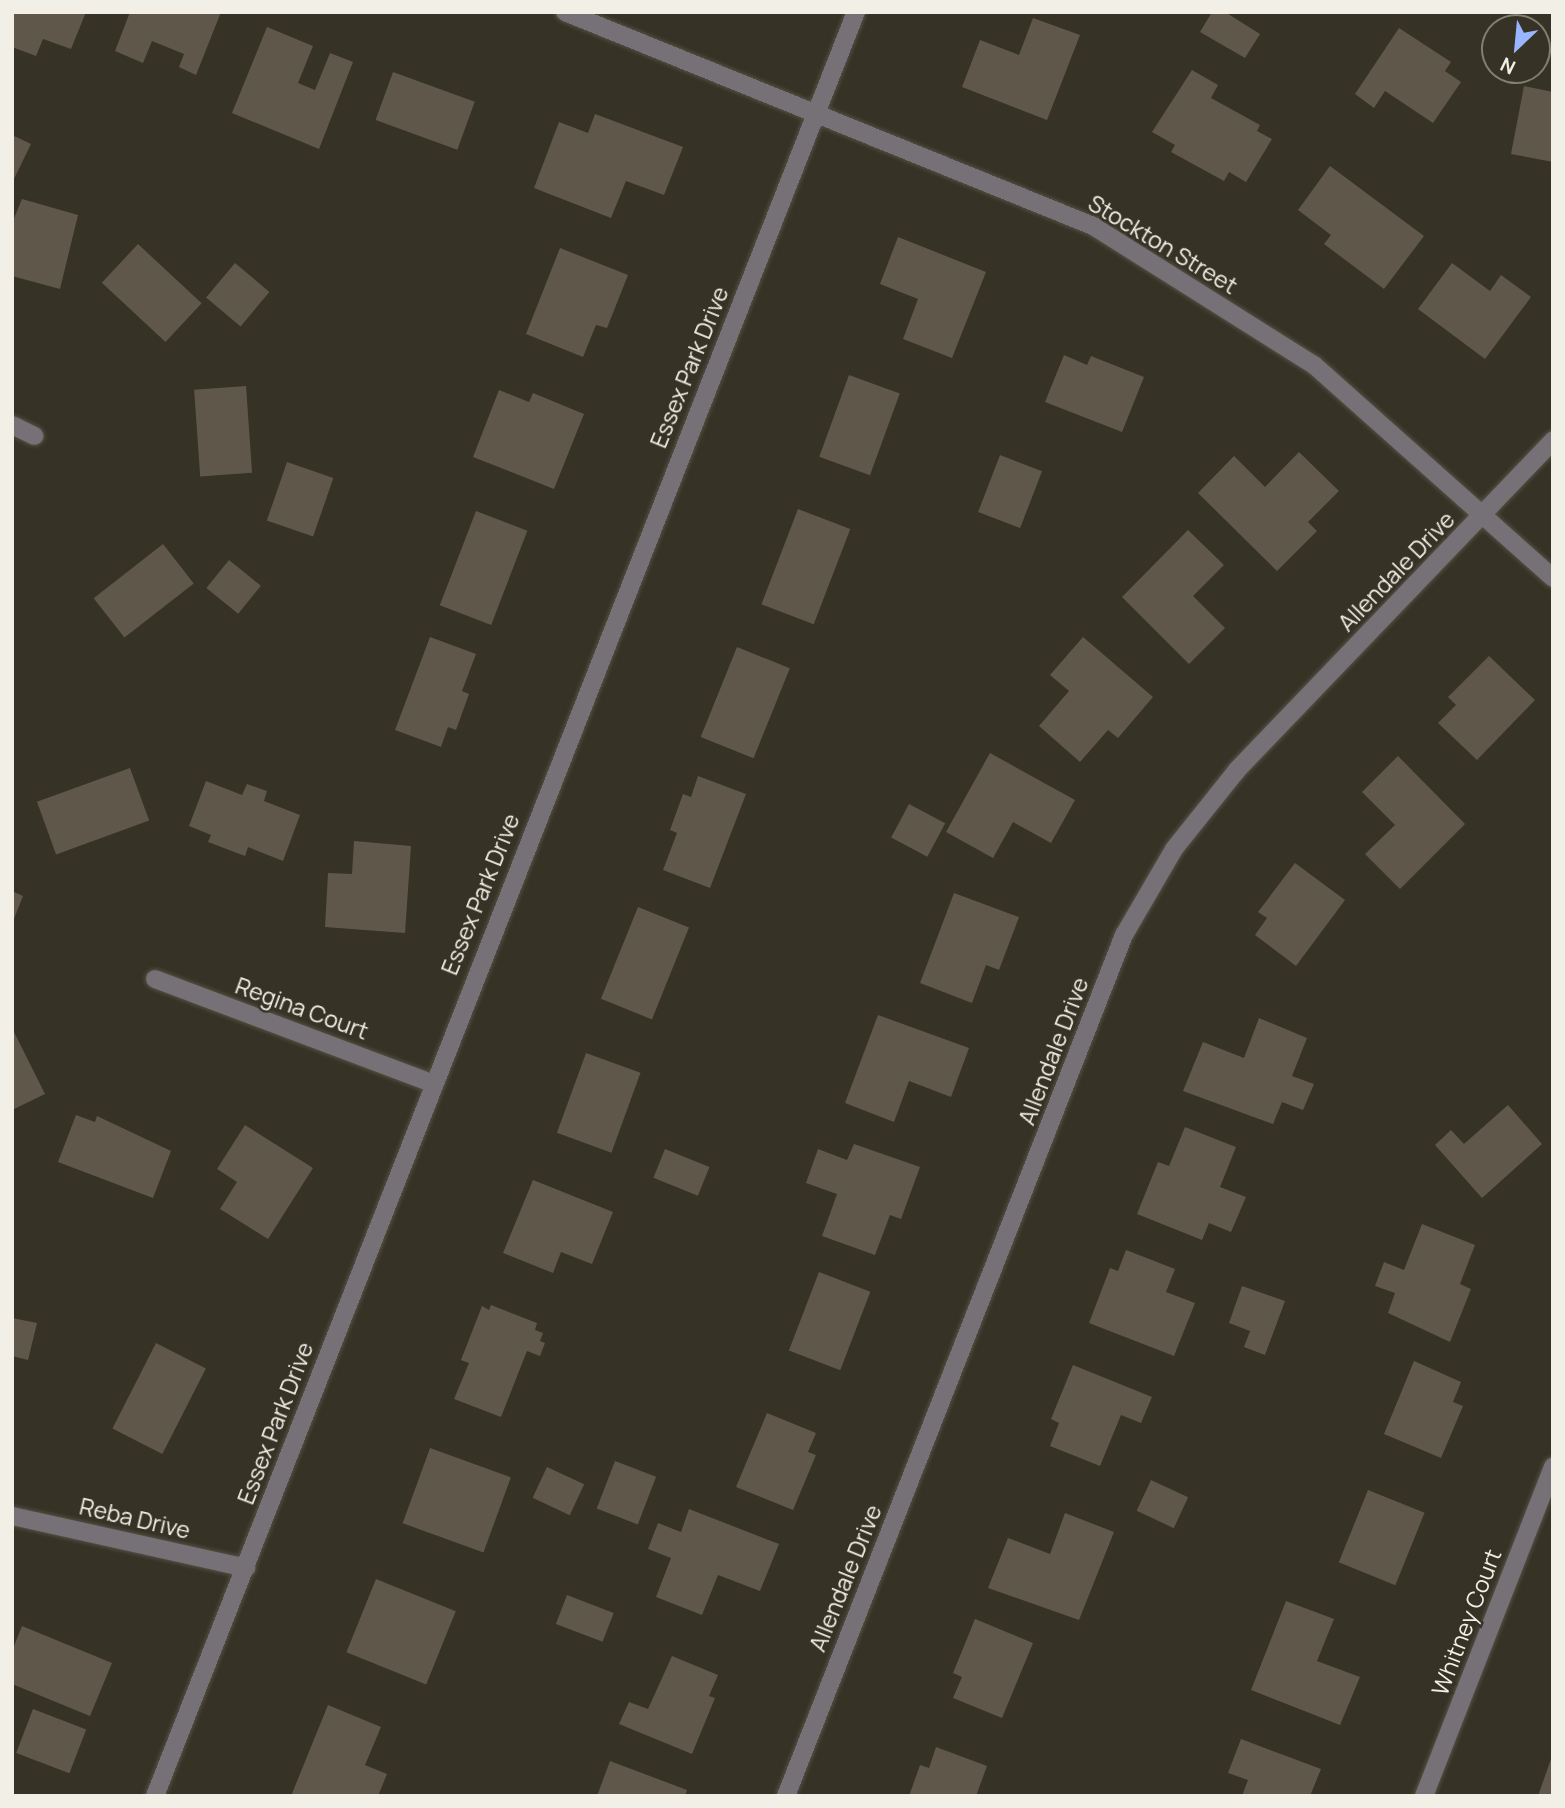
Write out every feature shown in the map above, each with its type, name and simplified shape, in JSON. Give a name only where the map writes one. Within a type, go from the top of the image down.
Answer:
[{"type":"street","name":"Stockton Street","points":[[565,12],[816,111],[1093,226],[1314,365],[1553,578]]},
{"type":"street","name":"Essex Park Drive","points":[[155,1796],[246,1568],[432,1083],[856,12]]},
{"type":"street","points":[[12,425],[35,436]]},
{"type":"street","name":"Allendale Drive","points":[[786,1796],[1124,934],[1174,849],[1237,771],[1484,516],[1553,440]]},
{"type":"street","name":"Regina Court","points":[[155,979],[432,1083]]},
{"type":"street","name":"Whitney Court","points":[[1424,1796],[1553,1466]]},
{"type":"street","name":"Reba Drive","points":[[12,1516],[246,1568]]},
{"type":"building","points":[[12,12],[86,12],[71,49],[43,39],[36,56],[12,47]]},
{"type":"building","points":[[130,12],[221,12],[196,75],[179,67],[184,54],[152,41],[143,63],[115,51]]},
{"type":"building","points":[[1212,12],[1225,12],[1260,34],[1245,58],[1200,32]]},
{"type":"building","points":[[1033,18],[1080,35],[1047,120],[962,87],[980,40],[1019,55]]},
{"type":"building","points":[[267,27],[313,46],[298,83],[315,90],[330,53],[353,62],[319,149],[232,113]]},
{"type":"building","points":[[1399,28],[1451,62],[1445,71],[1461,82],[1433,123],[1385,91],[1374,108],[1355,94]]},
{"type":"building","points":[[1192,70],[1218,85],[1211,98],[1260,125],[1257,131],[1272,139],[1246,182],[1229,172],[1224,181],[1171,152],[1175,145],[1152,132]]},
{"type":"building","points":[[393,72],[475,102],[457,150],[376,120]]},
{"type":"building","points":[[1524,86],[1553,92],[1553,162],[1511,154]]},
{"type":"building","points":[[595,114],[683,147],[664,195],[626,181],[611,218],[534,188],[559,122],[588,133]]},
{"type":"building","points":[[12,135],[31,144],[12,183]]},
{"type":"building","points":[[1330,166],[1424,236],[1384,289],[1324,244],[1331,235],[1298,210]]},
{"type":"building","points":[[22,199],[78,215],[60,289],[12,276],[12,223]]},
{"type":"building","points":[[898,237],[986,272],[952,358],[903,339],[918,299],[880,284]]},
{"type":"building","points":[[138,244],[202,303],[165,342],[102,283]]},
{"type":"building","points":[[560,248],[628,275],[607,328],[596,325],[583,357],[526,334]]},
{"type":"building","points":[[235,263],[269,292],[241,326],[206,297]]},
{"type":"building","points":[[1452,263],[1490,291],[1501,275],[1531,297],[1485,359],[1418,309]]},
{"type":"building","points":[[1064,355],[1087,365],[1091,356],[1144,377],[1122,432],[1045,402]]},
{"type":"building","points":[[849,375],[900,393],[870,475],[819,457]]},
{"type":"building","points":[[246,386],[252,473],[200,476],[194,390]]},
{"type":"building","points":[[499,390],[529,402],[533,393],[584,414],[554,489],[473,457]]},
{"type":"building","points":[[1299,452],[1339,491],[1308,522],[1317,531],[1277,571],[1198,493],[1234,456],[1265,487]]},
{"type":"building","points":[[1000,455],[1042,471],[1020,528],[978,512]]},
{"type":"building","points":[[287,462],[333,478],[313,537],[267,521]]},
{"type":"building","points":[[798,509],[850,529],[814,624],[761,604]]},
{"type":"building","points":[[476,511],[527,531],[491,625],[440,605]]},
{"type":"building","points":[[1188,530],[1224,565],[1193,596],[1225,628],[1189,664],[1122,597]]},
{"type":"building","points":[[163,544],[194,583],[124,638],[94,598]]},
{"type":"building","points":[[229,560],[261,586],[238,614],[206,588]]},
{"type":"building","points":[[430,637],[476,654],[462,691],[469,694],[456,730],[448,727],[441,747],[395,730]]},
{"type":"building","points":[[1083,637],[1153,697],[1118,738],[1108,730],[1080,762],[1039,726],[1069,691],[1050,675]]},
{"type":"building","points":[[737,647],[790,668],[754,758],[701,737]]},
{"type":"building","points":[[1489,656],[1535,700],[1477,760],[1438,723],[1456,705],[1448,697]]},
{"type":"building","points":[[990,753],[1075,800],[1051,843],[1013,822],[993,858],[946,832]]},
{"type":"building","points":[[1398,756],[1465,824],[1400,889],[1365,854],[1395,825],[1362,792]]},
{"type":"building","points":[[130,768],[149,821],[56,854],[37,802]]},
{"type":"building","points":[[698,776],[746,794],[710,888],[663,870],[677,833],[670,830],[683,794],[691,797]]},
{"type":"building","points":[[206,781],[242,795],[247,784],[267,791],[264,801],[300,815],[283,861],[248,847],[245,856],[208,842],[211,835],[189,826]]},
{"type":"building","points":[[909,804],[945,823],[927,857],[891,838]]},
{"type":"building","points":[[354,841],[411,846],[405,933],[325,927],[328,873],[352,874]]},
{"type":"building","points":[[1295,863],[1345,900],[1296,966],[1255,935],[1267,918],[1258,912]]},
{"type":"building","points":[[12,891],[23,896],[12,924]]},
{"type":"building","points":[[954,893],[1019,917],[999,970],[986,965],[972,1003],[920,983]]},
{"type":"building","points":[[638,907],[689,928],[652,1019],[601,999]]},
{"type":"building","points":[[878,1015],[969,1048],[951,1097],[909,1081],[894,1122],[845,1103]]},
{"type":"building","points":[[1259,1018],[1307,1038],[1292,1076],[1314,1084],[1303,1110],[1282,1102],[1273,1124],[1183,1091],[1203,1042],[1244,1058]]},
{"type":"building","points":[[12,1028],[45,1094],[12,1110]]},
{"type":"building","points":[[586,1053],[641,1073],[611,1153],[557,1133]]},
{"type":"building","points":[[1508,1105],[1542,1144],[1482,1198],[1435,1145],[1451,1130],[1464,1144]]},
{"type":"building","points":[[76,1115],[95,1122],[97,1116],[171,1151],[153,1198],[58,1162]]},
{"type":"building","points":[[245,1125],[313,1168],[268,1239],[220,1209],[237,1182],[217,1169]]},
{"type":"building","points":[[1185,1127],[1236,1147],[1220,1187],[1246,1197],[1231,1232],[1209,1223],[1202,1240],[1137,1214],[1158,1162],[1169,1166]]},
{"type":"building","points":[[854,1144],[920,1167],[901,1219],[890,1215],[875,1255],[822,1236],[837,1194],[806,1183],[818,1149],[847,1160]]},
{"type":"building","points":[[665,1149],[710,1167],[698,1196],[653,1178]]},
{"type":"building","points":[[533,1180],[613,1212],[592,1264],[561,1252],[553,1273],[503,1253]]},
{"type":"building","points":[[1422,1224],[1475,1245],[1460,1284],[1471,1289],[1450,1342],[1388,1313],[1395,1293],[1375,1286],[1384,1262],[1404,1270]]},
{"type":"building","points":[[1126,1250],[1175,1269],[1166,1292],[1195,1303],[1174,1356],[1089,1323],[1110,1268],[1118,1271]]},
{"type":"building","points":[[819,1272],[870,1292],[840,1370],[789,1350]]},
{"type":"building","points":[[1242,1286],[1285,1301],[1265,1355],[1244,1347],[1250,1331],[1229,1323]]},
{"type":"building","points":[[491,1305],[537,1323],[535,1330],[543,1333],[540,1341],[545,1343],[540,1356],[527,1351],[501,1417],[454,1399],[469,1363],[461,1360],[482,1306],[489,1310]]},
{"type":"building","points":[[12,1318],[37,1323],[28,1360],[12,1356]]},
{"type":"building","points":[[156,1343],[206,1368],[162,1454],[112,1429]]},
{"type":"building","points":[[1414,1361],[1461,1382],[1453,1402],[1463,1406],[1441,1458],[1384,1434]]},
{"type":"building","points":[[1073,1365],[1152,1397],[1141,1423],[1121,1415],[1100,1466],[1050,1446],[1059,1423],[1051,1419]]},
{"type":"building","points":[[767,1413],[816,1433],[808,1452],[816,1455],[793,1510],[736,1487]]},
{"type":"building","points":[[430,1448],[511,1477],[483,1553],[403,1523]]},
{"type":"building","points":[[615,1461],[656,1477],[638,1524],[597,1509]]},
{"type":"building","points":[[547,1467],[584,1484],[570,1515],[533,1498]]},
{"type":"building","points":[[1151,1480],[1188,1497],[1174,1528],[1137,1511]]},
{"type":"building","points":[[1368,1490],[1425,1513],[1395,1585],[1339,1562]]},
{"type":"building","points":[[689,1509],[779,1544],[760,1591],[718,1575],[702,1615],[656,1597],[671,1558],[648,1549],[658,1523],[681,1532]]},
{"type":"building","points":[[1065,1513],[1114,1532],[1079,1620],[988,1588],[1008,1538],[1050,1554]]},
{"type":"building","points":[[376,1579],[456,1611],[426,1684],[346,1652]]},
{"type":"building","points":[[567,1595],[614,1613],[603,1642],[556,1624]]},
{"type":"building","points":[[1286,1601],[1334,1619],[1317,1661],[1360,1677],[1340,1725],[1251,1690]]},
{"type":"building","points":[[975,1619],[1033,1643],[1002,1718],[953,1698],[962,1677],[953,1673]]},
{"type":"building","points":[[22,1626],[112,1663],[90,1716],[12,1684],[12,1651]]},
{"type":"building","points":[[672,1656],[718,1675],[709,1696],[715,1698],[692,1754],[619,1724],[629,1702],[648,1709]]},
{"type":"building","points":[[328,1705],[381,1727],[365,1765],[387,1774],[378,1796],[291,1796]]},
{"type":"building","points":[[33,1709],[86,1729],[69,1773],[16,1753]]},
{"type":"building","points":[[1241,1739],[1321,1769],[1310,1796],[1242,1796],[1248,1780],[1228,1773]]},
{"type":"building","points":[[936,1747],[987,1766],[976,1796],[909,1796],[920,1765],[929,1768]]},
{"type":"building","points":[[1552,1756],[1553,1796],[1538,1796]]},
{"type":"building","points":[[610,1761],[687,1790],[685,1796],[597,1796]]}]
